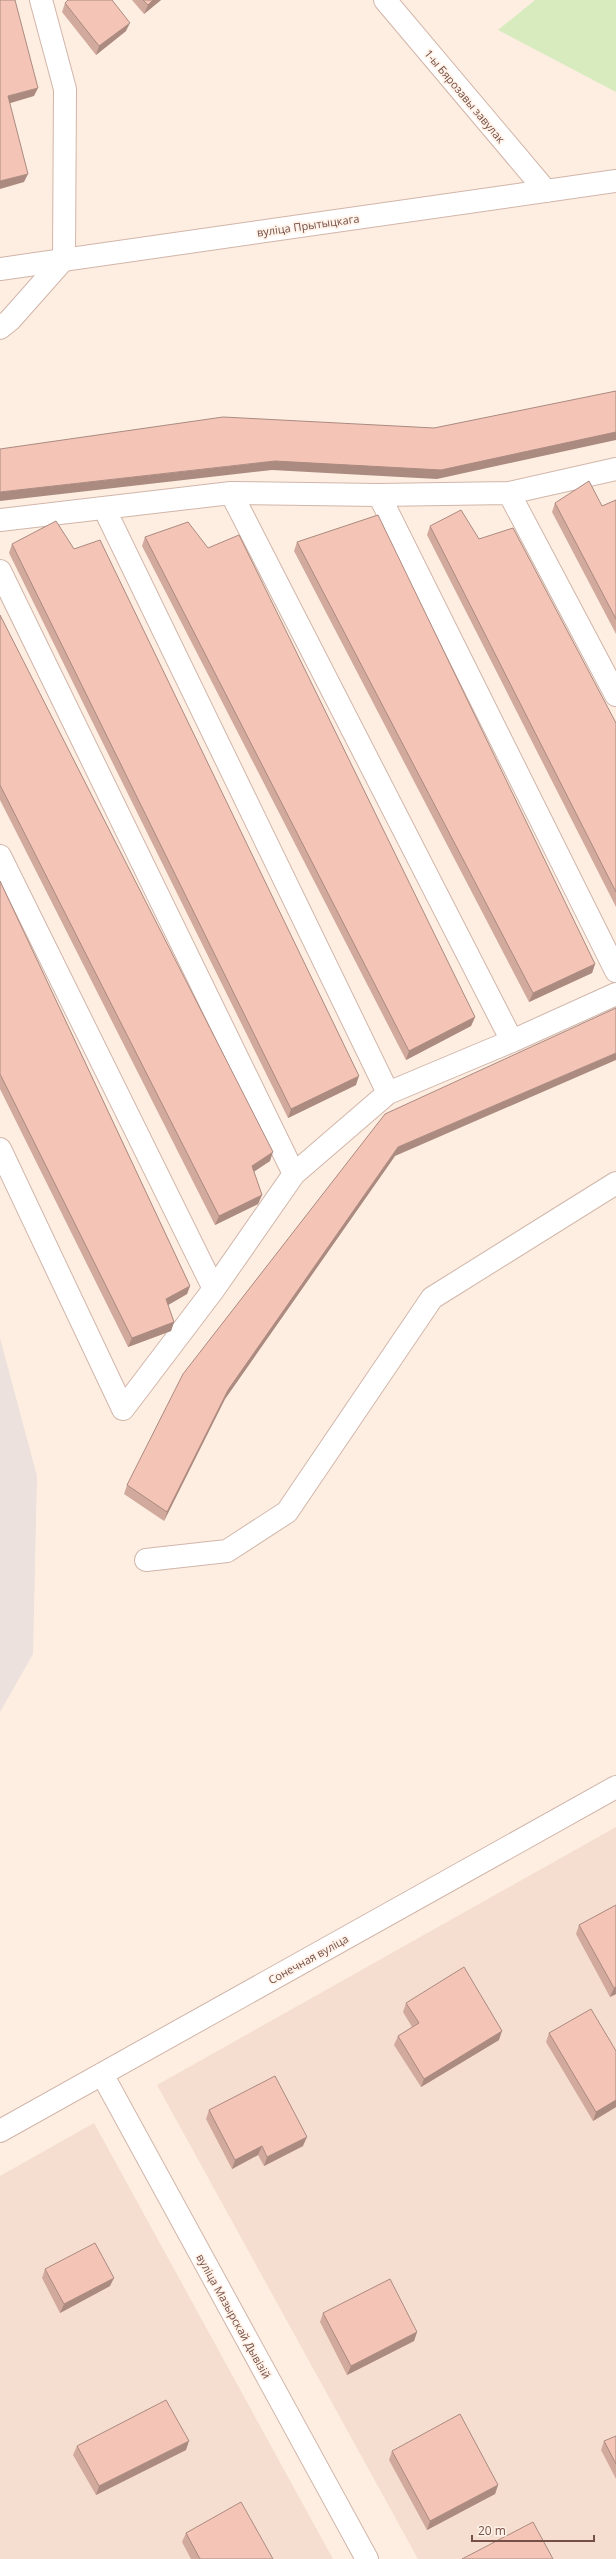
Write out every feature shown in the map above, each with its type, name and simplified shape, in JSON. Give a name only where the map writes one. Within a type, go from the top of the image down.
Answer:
[{"type":"street","points":[[0,328],[10,320],[64,259],[65,89],[41,0]]},
{"type":"street","name":"1-ы Бярозавы завулак","points":[[385,0],[546,191]]},
{"type":"street","name":"вуліца Прытыцкага","points":[[0,269],[616,181]]},
{"type":"street","points":[[0,520],[231,493],[379,495],[509,493],[616,469]]},
{"type":"street","points":[[231,493],[512,1041]]},
{"type":"street","points":[[509,493],[616,695]]},
{"type":"street","points":[[379,495],[616,971]]},
{"type":"street","points":[[104,508],[388,1093]]},
{"type":"street","points":[[0,571],[294,1174]]},
{"type":"street","points":[[0,856],[214,1289]]},
{"type":"street","points":[[0,1149],[123,1409],[214,1289],[294,1174],[388,1093],[512,1041],[616,994]]},
{"type":"street","points":[[146,1560],[227,1551],[287,1512],[432,1298],[616,1183]]},
{"type":"street","name":"Сонечная вуліца","points":[[0,2131],[616,1787]]},
{"type":"street","name":"вуліца Мазырскай Дывізій","points":[[102,2074],[367,2559]]},
{"type":"shaded area","points":[[0,1338],[37,1476],[33,1654],[0,1712]]},
{"type":"shaded area","points":[[616,1827],[616,2559],[418,2559],[157,2085]]},
{"type":"shaded area","points":[[94,2123],[333,2559],[0,2559],[0,2176]]},
{"type":"green space","points":[[535,0],[616,0],[616,92],[498,30]]},
{"type":"building","points":[[0,0],[15,0],[38,88],[8,96],[28,174],[0,181]]},
{"type":"building","points":[[68,0],[112,0],[130,23],[99,46],[65,3]]},
{"type":"building","points":[[143,0],[153,0],[148,5]]},
{"type":"building","points":[[616,391],[616,432],[441,470],[275,461],[0,492],[0,449],[223,417],[434,428]]},
{"type":"building","points":[[589,481],[602,506],[616,500],[616,619],[555,503]]},
{"type":"building","points":[[461,510],[479,539],[513,528],[616,723],[616,892],[430,526]]},
{"type":"building","points":[[378,515],[595,964],[533,993],[297,542]]},
{"type":"building","points":[[56,521],[74,549],[100,540],[359,1076],[291,1109],[12,544]]},
{"type":"building","points":[[188,522],[208,548],[239,535],[475,1017],[409,1051],[145,537]]},
{"type":"building","points":[[0,615],[273,1152],[252,1166],[262,1195],[219,1216],[0,785]]},
{"type":"building","points":[[0,881],[190,1286],[166,1299],[174,1322],[132,1338],[0,1074]]},
{"type":"building","points":[[616,1008],[616,1053],[398,1147],[228,1390],[167,1512],[127,1485],[183,1374],[385,1114]]},
{"type":"building","points":[[616,1905],[616,1987],[614,1988],[579,1925]]},
{"type":"building","points":[[464,1967],[502,2031],[424,2079],[398,2036],[419,2023],[406,2003]]},
{"type":"building","points":[[591,2009],[616,2051],[616,2100],[596,2112],[549,2033]]},
{"type":"building","points":[[275,2076],[307,2137],[267,2157],[262,2146],[235,2160],[209,2110]]},
{"type":"building","points":[[95,2243],[114,2278],[64,2304],[45,2269]]},
{"type":"building","points":[[390,2279],[417,2332],[351,2366],[323,2313]]},
{"type":"building","points":[[166,2400],[189,2441],[99,2486],[77,2446]]},
{"type":"building","points":[[460,2414],[498,2485],[430,2521],[392,2451]]},
{"type":"building","points":[[616,2436],[616,2464],[604,2441]]},
{"type":"building","points":[[241,2502],[273,2559],[200,2559],[186,2533]]},
{"type":"building","points":[[533,2522],[553,2559],[462,2559]]}]
